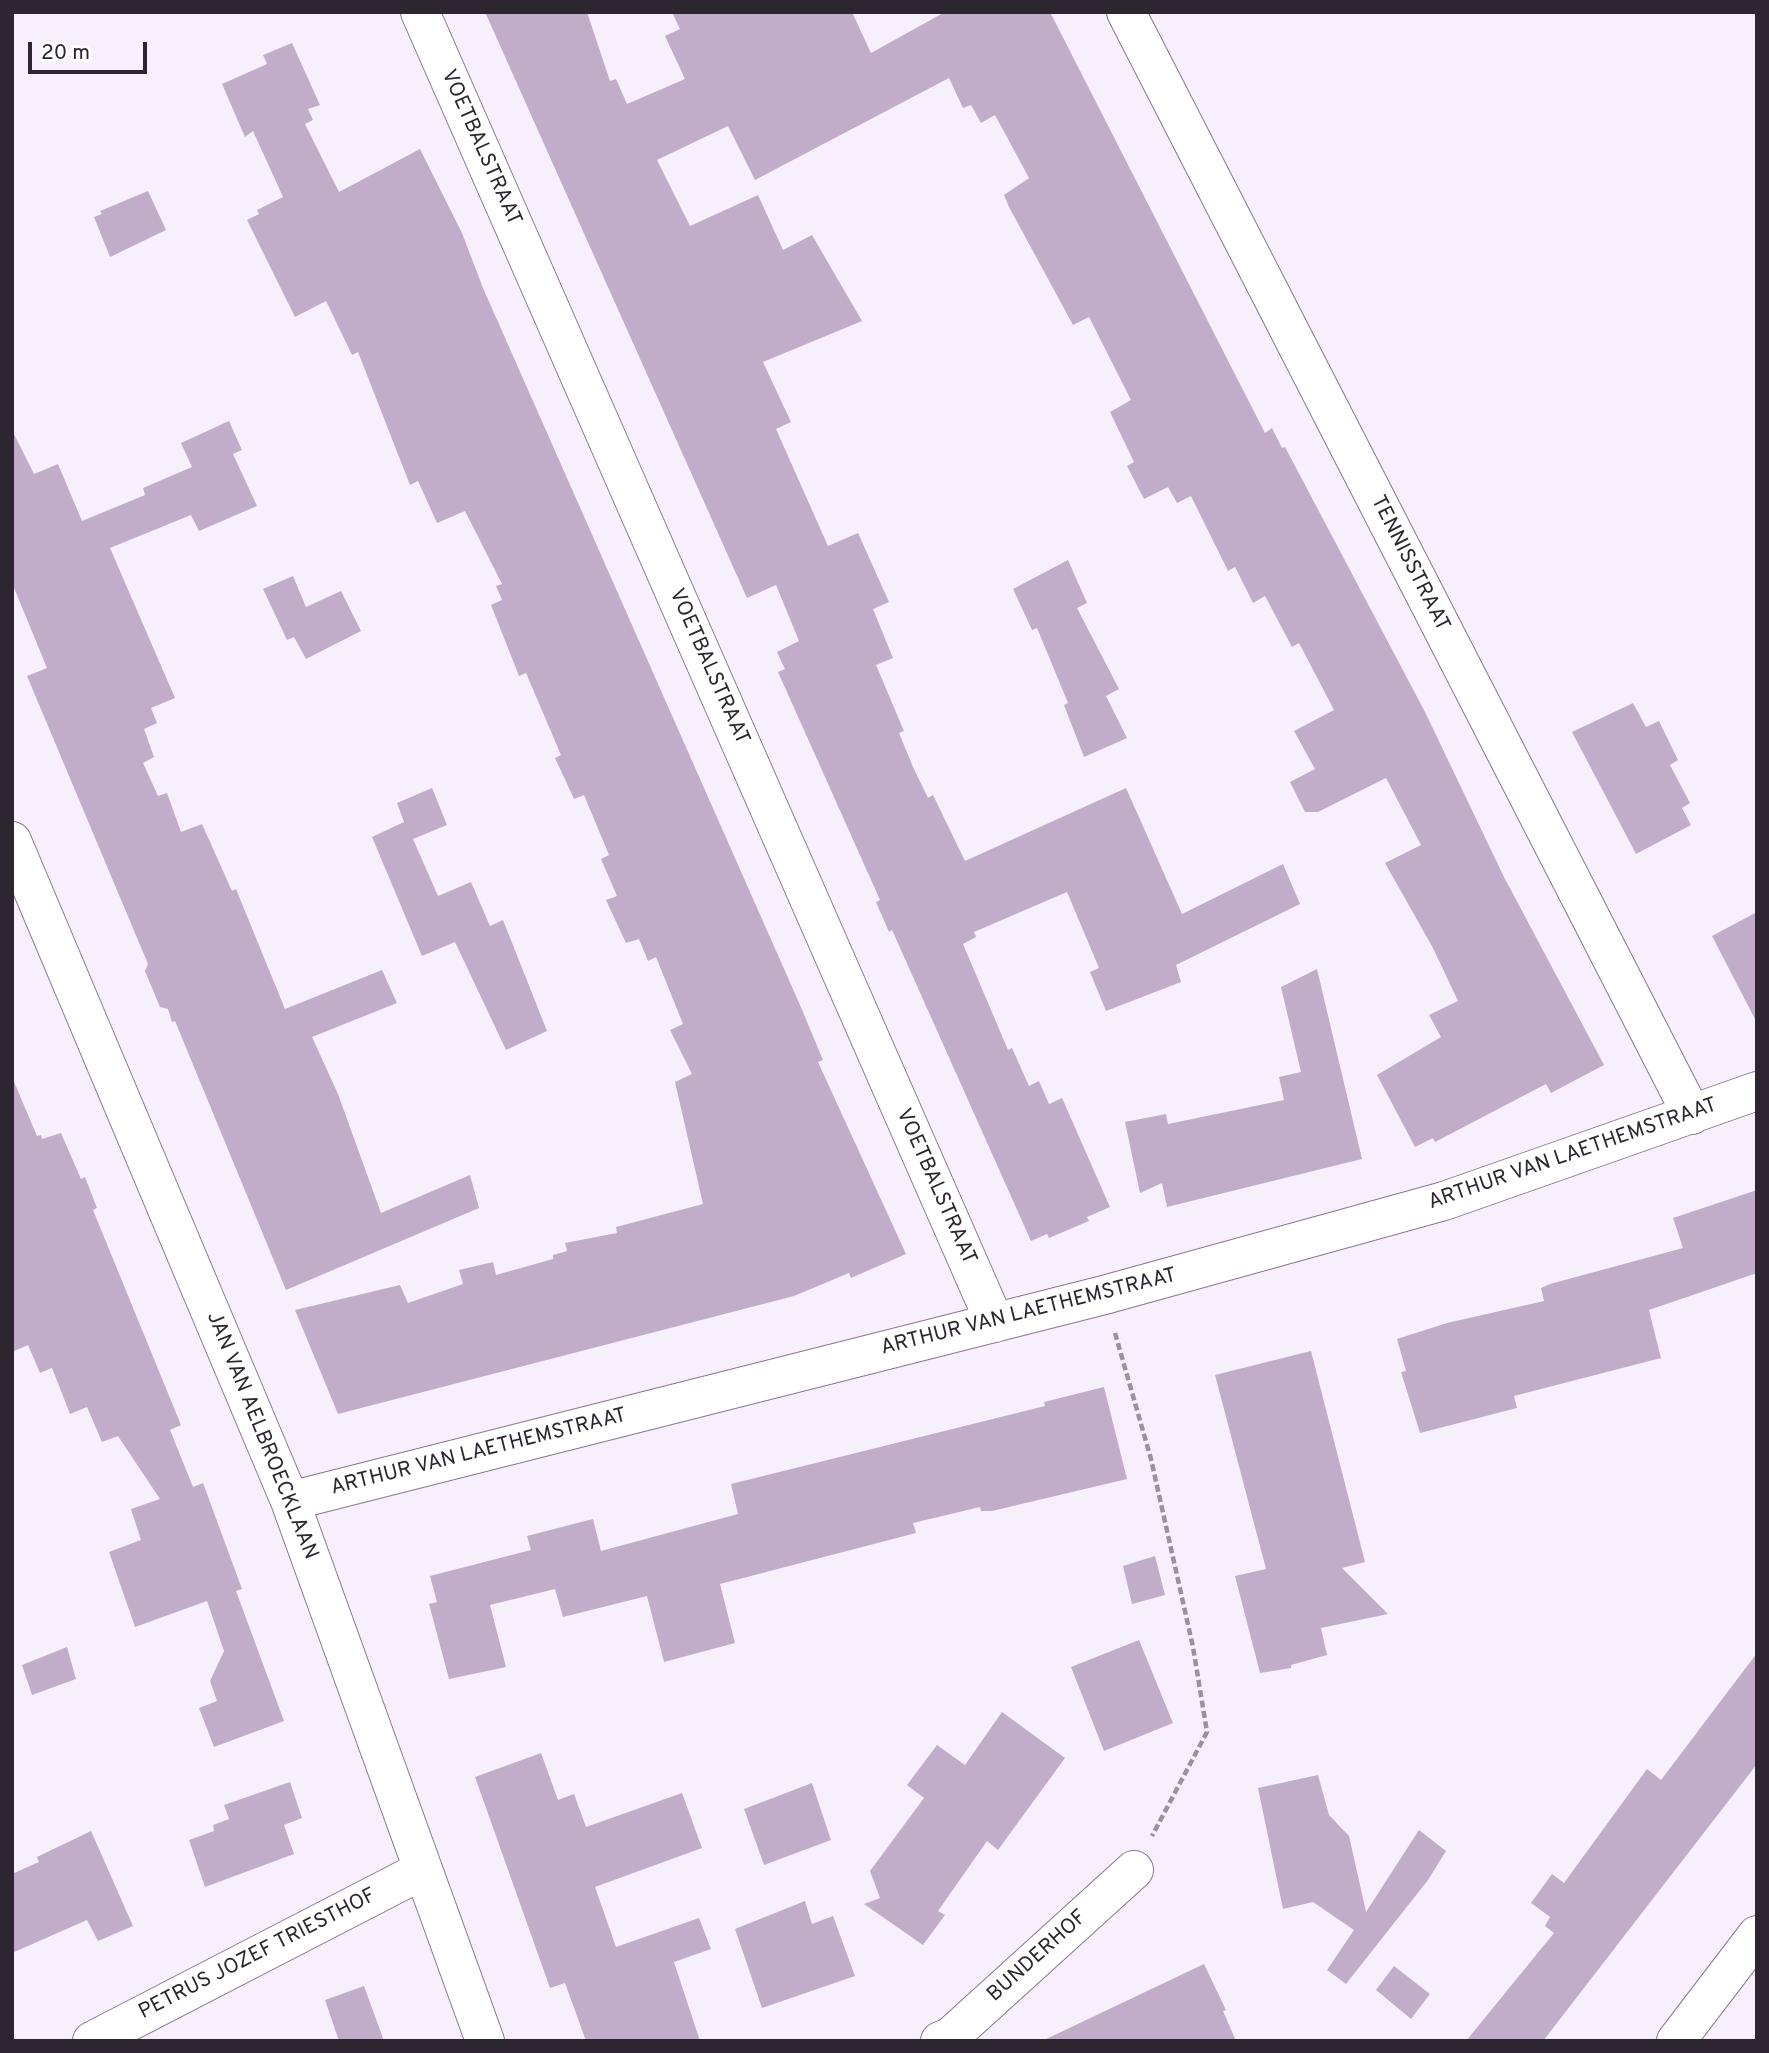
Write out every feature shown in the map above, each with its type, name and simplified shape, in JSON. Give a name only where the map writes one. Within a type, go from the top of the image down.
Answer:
[{"type":"street","name":"VOETBALSTRAAT","points":[[420,12],[995,1322]]},
{"type":"street","name":"TENNISSTRAAT","points":[[1126,12],[1692,1115]]},
{"type":"street","name":"JAN VAN AELBROECKLAAN","points":[[12,841],[290,1501],[485,2041]]},
{"type":"street","name":"ARTHUR VAN LAETHEMSTRAAT","points":[[290,1501],[1104,1295],[1444,1201],[1757,1091]]},
{"type":"street","name":"PETRUS JOZEF TRIESTHOF","points":[[92,2041],[424,1870]]},
{"type":"street","name":"BUNDERHOF","points":[[940,2041],[950,2037],[1134,1870]]},
{"type":"street","points":[[1676,2041],[1757,1935]]},
{"type":"path","points":[[1104,1295],[1151,1459],[1193,1647],[1207,1732],[1134,1870]]},
{"type":"building","points":[[485,12],[587,12],[610,81],[616,79],[627,104],[685,79],[665,36],[680,29],[672,12],[852,12],[871,53],[945,12],[1050,12],[1265,433],[1272,428],[1282,448],[1285,447],[1425,712],[1504,877],[1604,1065],[1551,1093],[1546,1084],[1435,1142],[1433,1138],[1415,1147],[1377,1075],[1441,1037],[1429,1015],[1458,1001],[1433,948],[1385,863],[1421,845],[1386,778],[1318,812],[1305,812],[1290,782],[1315,769],[1294,731],[1334,710],[1299,643],[1292,647],[1265,596],[1253,603],[1235,567],[1228,571],[1191,496],[1177,503],[1168,487],[1144,499],[1127,466],[1134,462],[1110,412],[1131,400],[1089,317],[1073,325],[1009,207],[1004,195],[1029,178],[995,115],[981,123],[971,105],[963,108],[949,78],[755,180],[728,126],[657,160],[690,226],[758,195],[783,250],[812,235],[862,321],[763,362],[791,422],[776,429],[828,546],[858,533],[889,602],[873,609],[893,658],[876,665],[904,731],[899,733],[913,767],[928,798],[933,795],[965,861],[1126,788],[1182,914],[1283,864],[1300,904],[1176,965],[1181,982],[1106,1011],[1090,972],[1099,968],[1067,892],[974,932],[976,937],[963,944],[1008,1050],[1012,1048],[1029,1086],[1039,1081],[1049,1104],[1062,1098],[1110,1207],[1087,1217],[1089,1221],[1049,1238],[1047,1234],[1031,1241],[892,930],[889,932],[876,902],[880,900],[778,672],[785,669],[777,652],[799,641],[776,585],[747,598]]},
{"type":"building","points":[[292,43],[320,105],[308,109],[313,120],[305,124],[339,192],[420,149],[462,233],[483,288],[800,1005],[823,1060],[818,1062],[906,1254],[851,1278],[849,1273],[794,1296],[338,1414],[295,1310],[400,1285],[408,1303],[463,1284],[459,1270],[493,1262],[496,1275],[553,1259],[553,1255],[567,1251],[565,1243],[617,1233],[616,1227],[703,1204],[675,1082],[692,1074],[670,1030],[683,1024],[656,957],[648,961],[639,939],[626,943],[606,900],[617,896],[601,859],[609,855],[584,795],[574,799],[555,758],[561,755],[526,673],[519,676],[491,605],[502,600],[496,586],[502,584],[465,511],[437,523],[418,481],[410,485],[358,352],[352,355],[326,301],[295,317],[247,220],[259,214],[257,210],[283,197],[253,131],[245,137],[222,84],[267,64],[263,55]]},
{"type":"building","points":[[148,191],[166,230],[110,257],[94,217],[102,214],[100,211]]},
{"type":"building","points":[[229,421],[242,450],[233,454],[257,506],[199,531],[191,515],[110,548],[175,698],[151,708],[157,723],[144,729],[154,757],[143,763],[158,796],[167,793],[181,832],[202,824],[232,891],[236,889],[285,1009],[382,970],[397,1003],[312,1037],[338,1094],[381,1213],[470,1175],[479,1208],[286,1290],[175,1021],[172,1022],[168,1009],[160,1007],[145,971],[148,964],[27,676],[47,668],[12,583],[12,430],[34,474],[58,464],[82,521],[145,495],[143,488],[192,467],[181,443]]},
{"type":"building","points":[[1068,560],[1087,603],[1077,608],[1119,689],[1106,696],[1127,738],[1084,757],[1064,705],[1068,703],[1037,628],[1032,630],[1013,589]]},
{"type":"building","points":[[293,576],[306,607],[341,591],[361,631],[306,659],[294,637],[287,640],[263,589]]},
{"type":"building","points":[[1633,703],[1646,727],[1659,721],[1678,760],[1670,765],[1690,803],[1682,808],[1691,825],[1636,854],[1572,732]]},
{"type":"building","points":[[432,788],[447,825],[413,839],[438,896],[471,882],[490,926],[503,920],[547,1031],[506,1050],[455,942],[422,956],[372,837],[404,822],[397,803]]},
{"type":"building","points":[[1757,912],[1757,1023],[1712,936]]},
{"type":"building","points":[[1317,969],[1362,1159],[1167,1207],[1162,1183],[1140,1193],[1125,1122],[1166,1114],[1168,1124],[1284,1100],[1279,1077],[1301,1072],[1281,987]]},
{"type":"building","points":[[12,1077],[37,1136],[41,1135],[42,1139],[61,1133],[81,1179],[85,1177],[97,1208],[93,1210],[181,1425],[170,1430],[193,1487],[203,1483],[242,1589],[236,1591],[284,1721],[214,1747],[199,1708],[217,1701],[210,1681],[224,1651],[207,1601],[135,1627],[109,1552],[141,1540],[131,1509],[160,1499],[118,1436],[102,1442],[87,1407],[70,1414],[52,1368],[40,1373],[28,1345],[12,1352]]},
{"type":"building","points":[[1757,1190],[1757,1273],[1649,1310],[1661,1358],[1514,1396],[1517,1408],[1420,1433],[1401,1372],[1406,1371],[1397,1339],[1447,1323],[1544,1301],[1541,1288],[1550,1284],[1683,1248],[1673,1218]]},
{"type":"building","points":[[1311,1351],[1365,1562],[1342,1568],[1388,1614],[1321,1628],[1327,1655],[1291,1665],[1291,1668],[1260,1673],[1235,1576],[1266,1569],[1215,1375]]},
{"type":"building","points":[[1104,1387],[1127,1479],[992,1511],[981,1511],[980,1507],[913,1523],[916,1533],[720,1584],[735,1643],[664,1662],[647,1596],[563,1617],[555,1589],[490,1605],[506,1667],[449,1679],[429,1604],[437,1602],[430,1576],[531,1550],[527,1536],[593,1519],[601,1551],[738,1514],[731,1484],[1045,1406],[1044,1402]]},
{"type":"building","points":[[1155,1556],[1165,1595],[1132,1604],[1123,1566]]},
{"type":"building","points":[[1139,1640],[1173,1723],[1104,1751],[1071,1667]]},
{"type":"building","points":[[67,1647],[76,1679],[32,1695],[22,1665]]},
{"type":"building","points":[[1757,1653],[1757,1764],[1543,2041],[1466,2041],[1554,1933],[1545,1926],[1550,1917],[1531,1903],[1552,1874],[1564,1883],[1647,1769],[1661,1780]]},
{"type":"building","points":[[1002,1712],[1065,1758],[998,1850],[987,1841],[938,1911],[945,1915],[923,1945],[864,1904],[880,1898],[870,1871],[924,1798],[907,1785],[937,1745],[965,1765]]},
{"type":"building","points":[[541,1753],[558,1800],[574,1794],[586,1827],[682,1793],[702,1848],[595,1887],[616,1947],[699,1918],[711,1949],[674,1962],[700,2041],[586,2041],[565,1983],[550,1988],[475,1777]]},
{"type":"building","points":[[1318,1775],[1329,1815],[1349,1836],[1366,1912],[1419,1830],[1446,1851],[1428,1880],[1346,1984],[1327,1970],[1354,1930],[1313,1902],[1283,1909],[1258,1788]]},
{"type":"building","points":[[290,1782],[302,1818],[284,1825],[294,1854],[205,1887],[189,1840],[214,1831],[213,1825],[229,1819],[224,1805]]},
{"type":"building","points":[[812,1783],[831,1840],[764,1865],[744,1809]]},
{"type":"building","points":[[91,1831],[133,1926],[98,1941],[87,1920],[12,1953],[12,1874],[39,1862],[37,1857]]},
{"type":"building","points":[[805,1901],[812,1924],[833,1916],[855,1976],[762,2008],[735,1929]]},
{"type":"building","points":[[1204,1964],[1226,2010],[1223,2011],[1236,2041],[1042,2041]]},
{"type":"building","points":[[1394,1966],[1430,1994],[1411,2019],[1376,1990]]},
{"type":"building","points":[[364,1986],[384,2041],[339,2041],[325,2000]]}]
